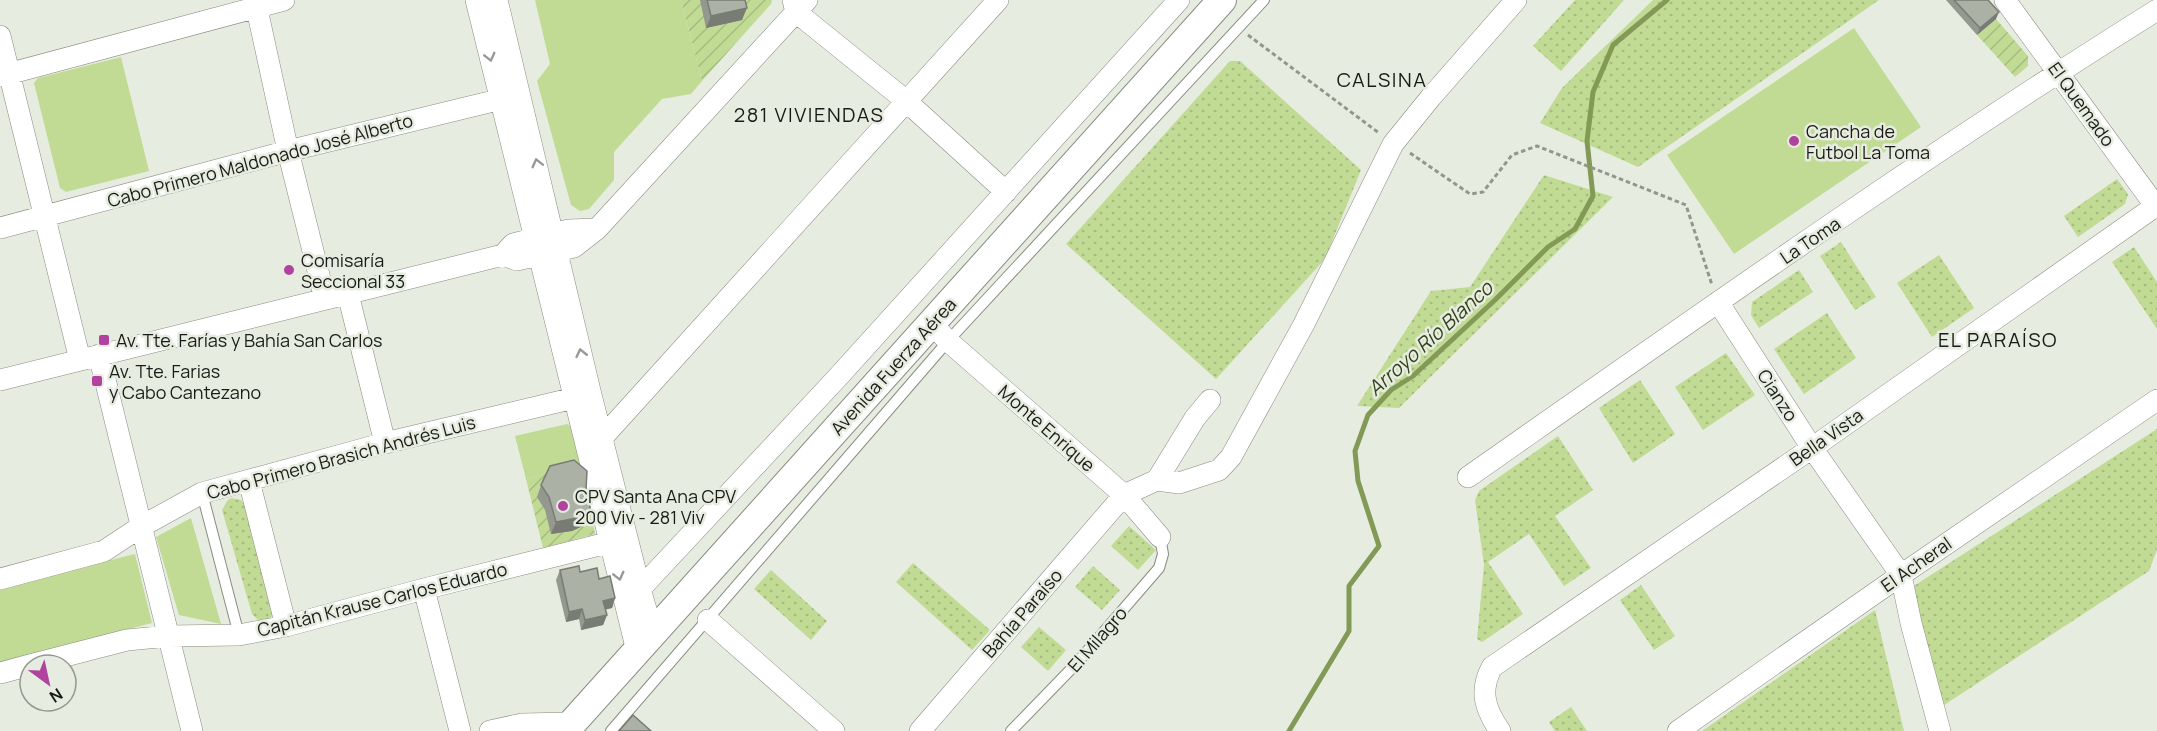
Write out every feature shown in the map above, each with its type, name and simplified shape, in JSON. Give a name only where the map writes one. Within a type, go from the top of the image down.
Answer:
[{"type":"main road","name":"Avenida Fuerza Aérea","points":[[568,727],[745,532],[940,332],[1222,0]]},
{"type":"street","points":[[4,75],[256,4],[284,0]]},
{"type":"street","points":[[476,0],[510,96],[582,396],[645,642]]},
{"type":"street","points":[[497,0],[510,96]]},
{"type":"street","points":[[594,441],[998,0]]},
{"type":"street","points":[[640,590],[838,377],[1179,0]]},
{"type":"street","points":[[1124,495],[1157,480],[1179,483],[1200,477],[1219,470],[1231,457],[1304,324],[1393,144],[1516,0]]},
{"type":"street","name":"El Quemado","points":[[2005,0],[2156,206]]},
{"type":"street","points":[[256,4],[288,151],[325,299]]},
{"type":"street","points":[[0,380],[503,255],[517,260],[569,230],[597,229],[798,4],[1006,192]]},
{"type":"street","name":"La Toma","points":[[1468,477],[1718,302],[2059,71],[2157,10]]},
{"type":"street","points":[[0,36],[4,75],[44,218],[142,526],[192,731]]},
{"type":"street","name":"Cabo Primero Maldonado José Alberto","points":[[0,228],[288,151],[510,96]]},
{"type":"street","name":"Bella Vista","points":[[1500,731],[1490,716],[1485,700],[1486,679],[1492,666],[1812,448],[2156,206]]},
{"type":"street","points":[[348,294],[385,443]]},
{"type":"street","name":"Cianzo","points":[[1718,302],[1812,448],[1901,575]]},
{"type":"street","name":"Monte Enrique","points":[[940,332],[1124,495],[1160,537]]},
{"type":"street","name":"Cabo Primero Brasich Andrés Luis","points":[[0,579],[104,551],[142,526],[202,493],[385,443],[582,396]]},
{"type":"street","points":[[1157,480],[1195,418],[1210,400]]},
{"type":"street","name":"El Acheral","points":[[1678,731],[2157,400]]},
{"type":"street","points":[[249,481],[286,627]]},
{"type":"street","name":"Bahía Paraíso","points":[[920,731],[1124,495]]},
{"type":"street","points":[[619,540],[640,590],[645,642]]},
{"type":"street","name":"Capitán Krause Carlos Eduardo","points":[[77,653],[128,640],[169,636],[239,635],[286,627],[424,589],[619,540]]},
{"type":"street","points":[[1901,575],[1911,623],[1940,731]]},
{"type":"street","points":[[424,589],[460,731]]},
{"type":"street","points":[[708,620],[834,731]]},
{"type":"street","name":"Capitán Krause Carlos Eduardo","points":[[0,673],[18,668]]},
{"type":"street","points":[[490,731],[518,727],[568,727]]},
{"type":"lane","points":[[611,731],[708,620],[940,332],[1264,0]]},
{"type":"lane","points":[[202,493],[239,635]]},
{"type":"lane","name":"El Milagro","points":[[1011,731],[1076,664],[1159,568],[1163,554],[1160,537]]},
{"type":"path","points":[[1239,28],[1393,144],[1410,152],[1470,194],[1483,192],[1512,155],[1537,146],[1686,205],[1718,302]]},
{"type":"green space","points":[[535,0],[681,0],[702,81],[691,94],[662,99],[614,152],[614,180],[589,209],[580,211],[571,205],[537,81],[550,64]]},
{"type":"green space","points":[[681,0],[772,0],[771,4],[702,81]]},
{"type":"green space","points":[[1575,0],[1624,0],[1561,71],[1533,46]]},
{"type":"green space","points":[[1653,0],[1879,0],[1638,167],[1540,123],[1562,88]]},
{"type":"green space","points":[[1996,19],[2028,56],[2028,66],[2015,77],[1977,35]]},
{"type":"green space","name":"Cancha de Futbol La Toma","points":[[1854,28],[1921,127],[1734,254],[1667,155]]},
{"type":"green space","points":[[121,57],[149,171],[66,192],[60,188],[34,83],[38,78]]},
{"type":"green space","points":[[1230,61],[1240,61],[1361,170],[1325,259],[1216,379],[1066,244]]},
{"type":"green space","points":[[1544,175],[1613,197],[1399,408],[1357,406],[1431,291],[1470,287]]},
{"type":"green space","points":[[2117,179],[2128,194],[2125,204],[2078,237],[2064,216]]},
{"type":"green space","points":[[1841,242],[1876,297],[1855,310],[1820,256]]},
{"type":"green space","points":[[2134,247],[2157,282],[2157,329],[2112,262]]},
{"type":"green space","points":[[1939,255],[1974,308],[1932,337],[1897,283]]},
{"type":"green space","points":[[1799,270],[1813,292],[1759,328],[1751,315],[1752,302]]},
{"type":"green space","points":[[1827,313],[1856,358],[1804,394],[1774,349]]},
{"type":"green space","points":[[1726,353],[1755,395],[1703,430],[1675,387]]},
{"type":"green space","points":[[1640,380],[1675,434],[1633,463],[1599,408]]},
{"type":"green space","points":[[567,424],[573,427],[581,465],[526,479],[515,436]]},
{"type":"green space","points":[[2157,429],[2157,550],[2149,571],[1935,711],[1906,591]]},
{"type":"green space","points":[[1558,436],[1593,490],[1555,516],[1591,568],[1564,586],[1529,534],[1488,562],[1523,614],[1482,642],[1477,639],[1484,565],[1475,500],[1479,491]]},
{"type":"green space","points":[[581,465],[595,534],[543,548],[526,479]]},
{"type":"green space","points":[[231,498],[241,500],[244,504],[274,614],[269,620],[260,622],[252,614],[222,510]]},
{"type":"green space","points":[[191,518],[221,624],[179,615],[156,537]]},
{"type":"green space","points":[[1129,526],[1156,550],[1138,570],[1111,546]]},
{"type":"green space","points":[[135,554],[152,623],[35,653],[18,653],[18,657],[0,662],[0,588]]},
{"type":"green space","points":[[913,563],[990,630],[972,650],[896,582]]},
{"type":"green space","points":[[1093,566],[1120,590],[1102,610],[1075,587]]},
{"type":"green space","points":[[771,570],[827,621],[811,640],[754,589]]},
{"type":"green space","points":[[1641,585],[1675,636],[1654,650],[1620,600]]},
{"type":"green space","points":[[1875,610],[1904,731],[1702,731]]},
{"type":"green space","points":[[1039,627],[1066,650],[1048,671],[1021,647]]},
{"type":"green space","points":[[1571,707],[1587,731],[1555,731],[1549,722]]},
{"type":"building","points":[[707,0],[745,0],[747,8],[711,16]]},
{"type":"building","points":[[1954,0],[1988,0],[1999,12],[1980,28]]},
{"type":"building","name":"CPV Santa Ana CPV 200 Viv - 281 Viv","points":[[574,460],[587,471],[586,490],[591,512],[577,518],[556,522],[549,497],[541,485],[550,466]]},
{"type":"building","points":[[579,566],[580,572],[597,568],[599,579],[610,576],[615,598],[603,601],[607,615],[585,620],[582,609],[569,612],[560,570]]},
{"type":"building","points":[[633,715],[651,731],[619,731]]},
{"type":"waterway","name":"Arroyo Río Blanco","points":[[1289,731],[1349,631],[1349,586],[1379,546],[1358,481],[1355,451],[1368,415],[1391,390],[1413,376],[1548,247],[1575,229],[1593,196],[1587,141],[1593,92],[1613,45],[1667,0]]},
{"type":"place","name":"Cancha de Futbol La Toma","points":[[1794,141]]},
{"type":"place","name":"Comisaría Seccional 33","points":[[289,270]]},
{"type":"place","name":"Av. Tte. Farías y Bahía San Carlos","points":[[104,340]]},
{"type":"place","name":"Av. Tte. Farias y Cabo Cantezano","points":[[97,381]]},
{"type":"place","name":"CPV Santa Ana CPV 200 Viv - 281 Viv","points":[[563,506]]},
{"type":"district","name":"CALSINA","points":[[1382,79]]},
{"type":"district","name":"281 VIVIENDAS","points":[[809,114]]},
{"type":"district","name":"EL PARAÍSO","points":[[1998,339]]}]
